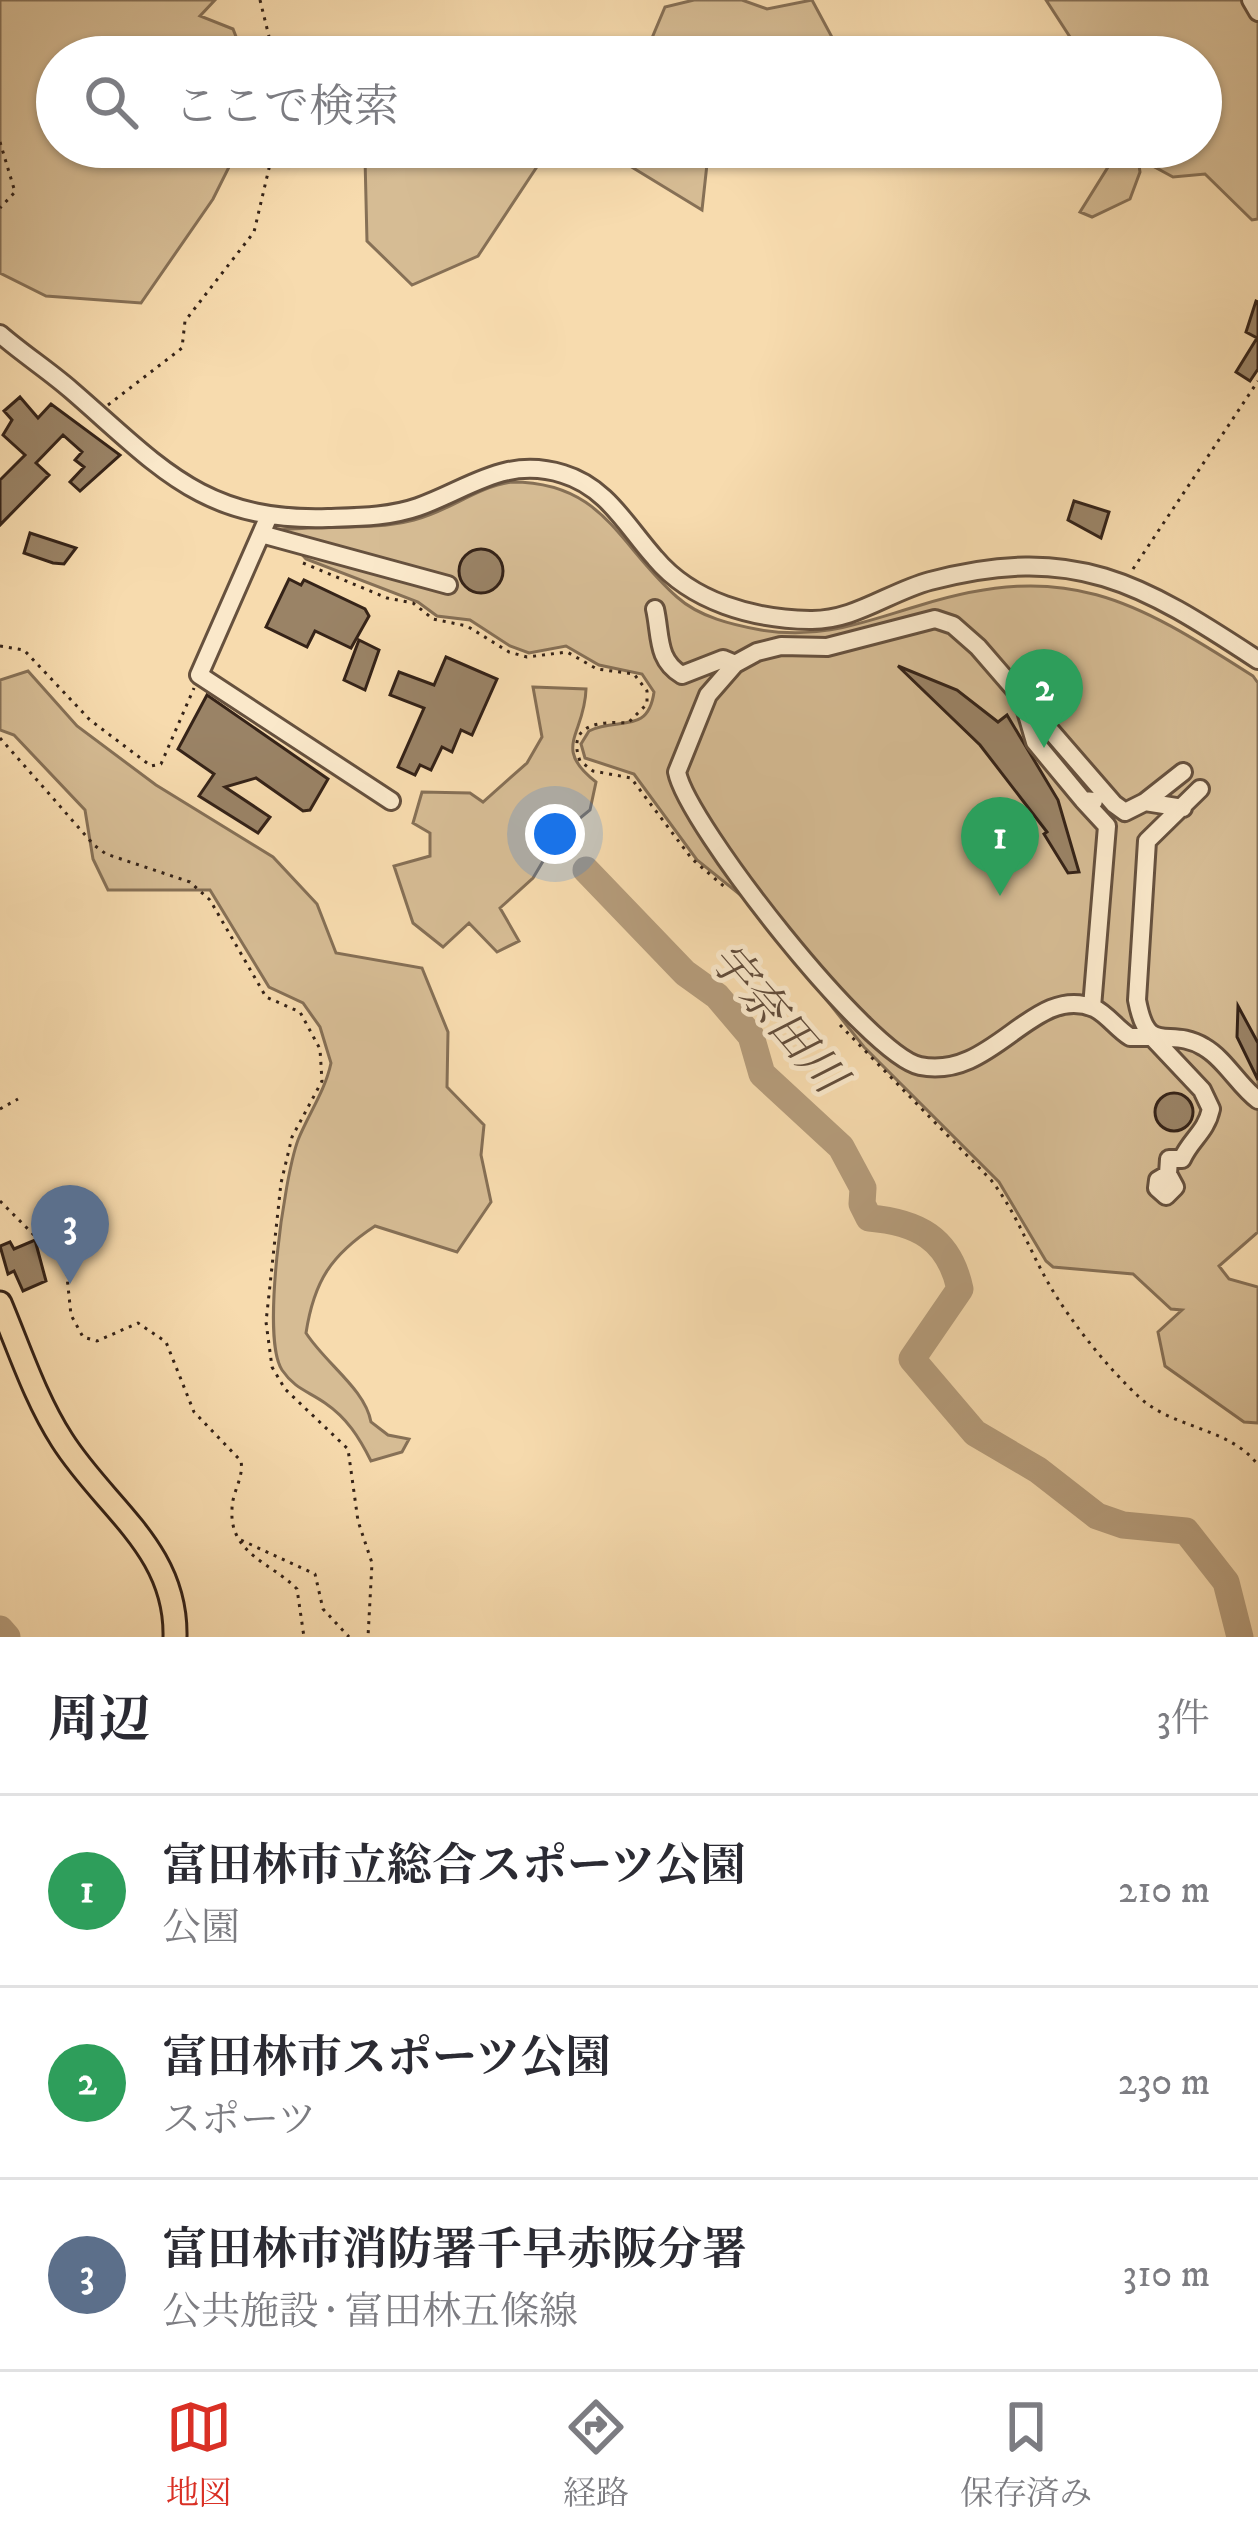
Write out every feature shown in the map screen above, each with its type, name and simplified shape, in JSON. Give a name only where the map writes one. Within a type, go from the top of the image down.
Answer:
[{"type":"main road","points":[[0,1303],[62,1440],[159,1559],[174,1597],[175,1637]]},
{"type":"street","points":[[1252,0],[1258,12]]},
{"type":"street","points":[[0,334],[195,491],[264,526],[286,544],[448,586]]},
{"type":"street","points":[[264,526],[379,516],[421,506],[480,476],[543,469],[596,491],[658,562],[697,595],[770,614],[830,619],[925,583],[1009,566],[1125,581],[1173,604],[1258,660]]},
{"type":"street","points":[[264,526],[200,675],[391,801]]},
{"type":"street","points":[[655,608],[662,652],[674,671],[682,675],[723,658],[735,664]]},
{"type":"street","points":[[1183,772],[1125,812],[1026,708],[977,647],[953,625],[935,619],[827,647],[781,646],[735,664],[708,695],[680,758],[679,783],[703,832],[864,1030],[900,1060],[945,1067],[997,1048],[1052,1006],[1070,1002],[1092,1007],[1130,1037],[1206,1048],[1258,1100]]},
{"type":"street","points":[[1026,708],[1034,742],[1107,826],[1092,1007]]},
{"type":"street","points":[[1168,1174],[1169,1159],[1182,1159],[1208,1125],[1211,1109],[1202,1090],[1142,1025],[1137,1000],[1148,841],[1200,789]]},
{"type":"street","points":[[1083,800],[1112,802]]},
{"type":"street","points":[[1145,802],[1183,808]]},
{"type":"path","points":[[260,0],[269,36]]},
{"type":"path","points":[[0,142],[15,192],[0,208]]},
{"type":"path","points":[[99,416],[117,394],[182,348],[185,321],[254,232],[269,168]]},
{"type":"path","points":[[1125,581],[1258,381]]},
{"type":"path","points":[[286,544],[313,569],[413,603],[433,619],[467,626],[509,652],[527,657],[567,652],[597,669],[642,680],[647,704],[628,723],[593,722],[583,729],[577,740],[580,761],[593,770],[631,778],[692,859],[726,889]]},
{"type":"path","points":[[0,646],[24,650],[90,720],[151,766],[160,764],[200,675]]},
{"type":"path","points":[[0,738],[94,845],[190,882],[200,891],[266,997],[300,1012],[313,1028],[324,1069],[292,1137],[281,1183],[266,1322],[272,1367],[285,1389],[348,1450],[358,1520],[372,1564],[368,1637]]},
{"type":"path","points":[[839,1024],[992,1180],[1013,1208],[1051,1288],[1138,1396],[1173,1418],[1240,1447],[1258,1466]]},
{"type":"path","points":[[0,1108],[18,1099]]},
{"type":"path","points":[[0,1201],[66,1267],[71,1316],[82,1337],[97,1341],[138,1323],[166,1342],[194,1412],[241,1461],[231,1514],[239,1539],[252,1557],[297,1589],[304,1637]]},
{"type":"path","points":[[239,1539],[315,1574],[323,1609],[349,1637]]},
{"type":"shaded area","points":[[0,0],[215,0],[200,16],[233,29],[236,36],[36,36],[36,168],[228,168],[213,199],[141,303],[46,296],[0,273]]},
{"type":"shaded area","points":[[694,0],[742,0],[767,9],[812,0],[831,36],[653,36],[665,7]]},
{"type":"shaded area","points":[[1046,0],[1258,0],[1258,219],[1252,220],[1205,174],[1173,177],[1156,168],[1222,168],[1222,36],[1069,36]]},
{"type":"shaded area","points":[[365,168],[536,168],[478,256],[412,285],[367,241]]},
{"type":"shaded area","points":[[633,168],[707,168],[702,210]]},
{"type":"shaded area","points":[[1107,168],[1139,168],[1130,199],[1092,217],[1080,212]]},
{"type":"shaded area","points":[[512,482],[543,485],[589,505],[677,597],[728,623],[783,632],[823,631],[972,592],[1058,587],[1133,608],[1253,676],[1258,683],[1258,1232],[1219,1266],[1229,1279],[1258,1287],[1258,1423],[1244,1422],[1165,1366],[1158,1332],[1182,1310],[1171,1309],[1133,1274],[1053,1267],[1046,1261],[999,1182],[864,1047],[748,901],[697,860],[634,774],[585,758],[581,744],[589,731],[645,715],[654,692],[642,674],[599,665],[566,646],[529,653],[510,646],[470,620],[437,616],[418,602],[306,559],[280,530],[398,523]]},
{"type":"shaded area","points":[[28,671],[77,726],[156,785],[273,857],[317,904],[336,953],[422,968],[448,1032],[447,1087],[484,1125],[481,1155],[491,1202],[457,1252],[375,1226],[327,1271],[314,1298],[306,1333],[353,1388],[371,1422],[388,1435],[409,1439],[402,1452],[371,1461],[340,1415],[287,1376],[276,1352],[274,1293],[287,1187],[298,1140],[331,1063],[320,1027],[303,1003],[269,987],[210,890],[108,890],[93,859],[85,810],[14,735],[0,730],[0,680]]},
{"type":"shaded area","points":[[533,687],[586,689],[573,749],[575,759],[596,782],[590,810],[558,836],[533,878],[500,908],[519,941],[497,952],[469,923],[443,947],[413,923],[394,866],[430,856],[430,833],[413,823],[422,792],[470,793],[483,802],[527,763],[542,737]]},
{"type":"building","points":[[1256,301],[1258,369],[1250,381],[1236,372],[1257,338],[1246,332]]},
{"type":"building","points":[[20,397],[38,418],[51,404],[120,455],[80,491],[70,482],[84,467],[75,460],[82,452],[63,435],[36,463],[49,475],[0,525],[0,480],[25,455],[3,435],[12,420],[4,411]]},
{"type":"building","points":[[1074,501],[1109,512],[1101,538],[1068,520]]},
{"type":"building","points":[[30,533],[76,548],[64,564],[53,563],[24,553]]},
{"type":"building","points":[[481,549],[496,556],[503,571],[496,586],[481,593],[466,586],[459,571],[466,556]]},
{"type":"building","points":[[289,579],[301,585],[304,580],[365,609],[369,616],[351,648],[315,631],[307,647],[266,627]]},
{"type":"building","points":[[359,640],[379,650],[365,690],[344,680]]},
{"type":"building","points":[[446,657],[497,679],[472,735],[461,730],[452,752],[442,747],[431,770],[420,765],[415,775],[398,767],[424,708],[390,695],[399,672],[434,685]]},
{"type":"building","points":[[898,666],[957,690],[998,722],[1007,715],[1058,800],[1079,872],[1068,873],[1047,832],[980,745]]},
{"type":"building","points":[[207,695],[328,779],[310,810],[303,811],[256,778],[225,787],[270,817],[258,833],[199,796],[214,774],[178,749]]},
{"type":"building","points":[[1238,1006],[1258,1043],[1258,1080],[1237,1037]]},
{"type":"building","points":[[1174,1093],[1187,1099],[1193,1112],[1187,1125],[1174,1131],[1161,1125],[1155,1112],[1161,1099]]},
{"type":"building","points":[[35,1240],[46,1281],[23,1291],[14,1271],[8,1274],[0,1246],[10,1242],[14,1249]]},
{"type":"waterway","name":"宇奈田川","points":[[586,870],[685,973],[717,996],[751,1036],[762,1074],[841,1147],[863,1188],[862,1204],[869,1218],[916,1229],[948,1257],[960,1289],[912,1359],[975,1433],[1038,1470],[1097,1516],[1123,1525],[1186,1531],[1226,1582],[1240,1637]]},
{"type":"waterway","points":[[0,1629],[7,1637]]},
{"type":"place","name":"富田林市スポーツ公園","points":[[1044,748]]},
{"type":"place","name":"富田林市立総合スポーツ公園","points":[[1000,896]]},
{"type":"place","name":"富田林市消防署千早赤阪分署","points":[[70,1284]]}]
